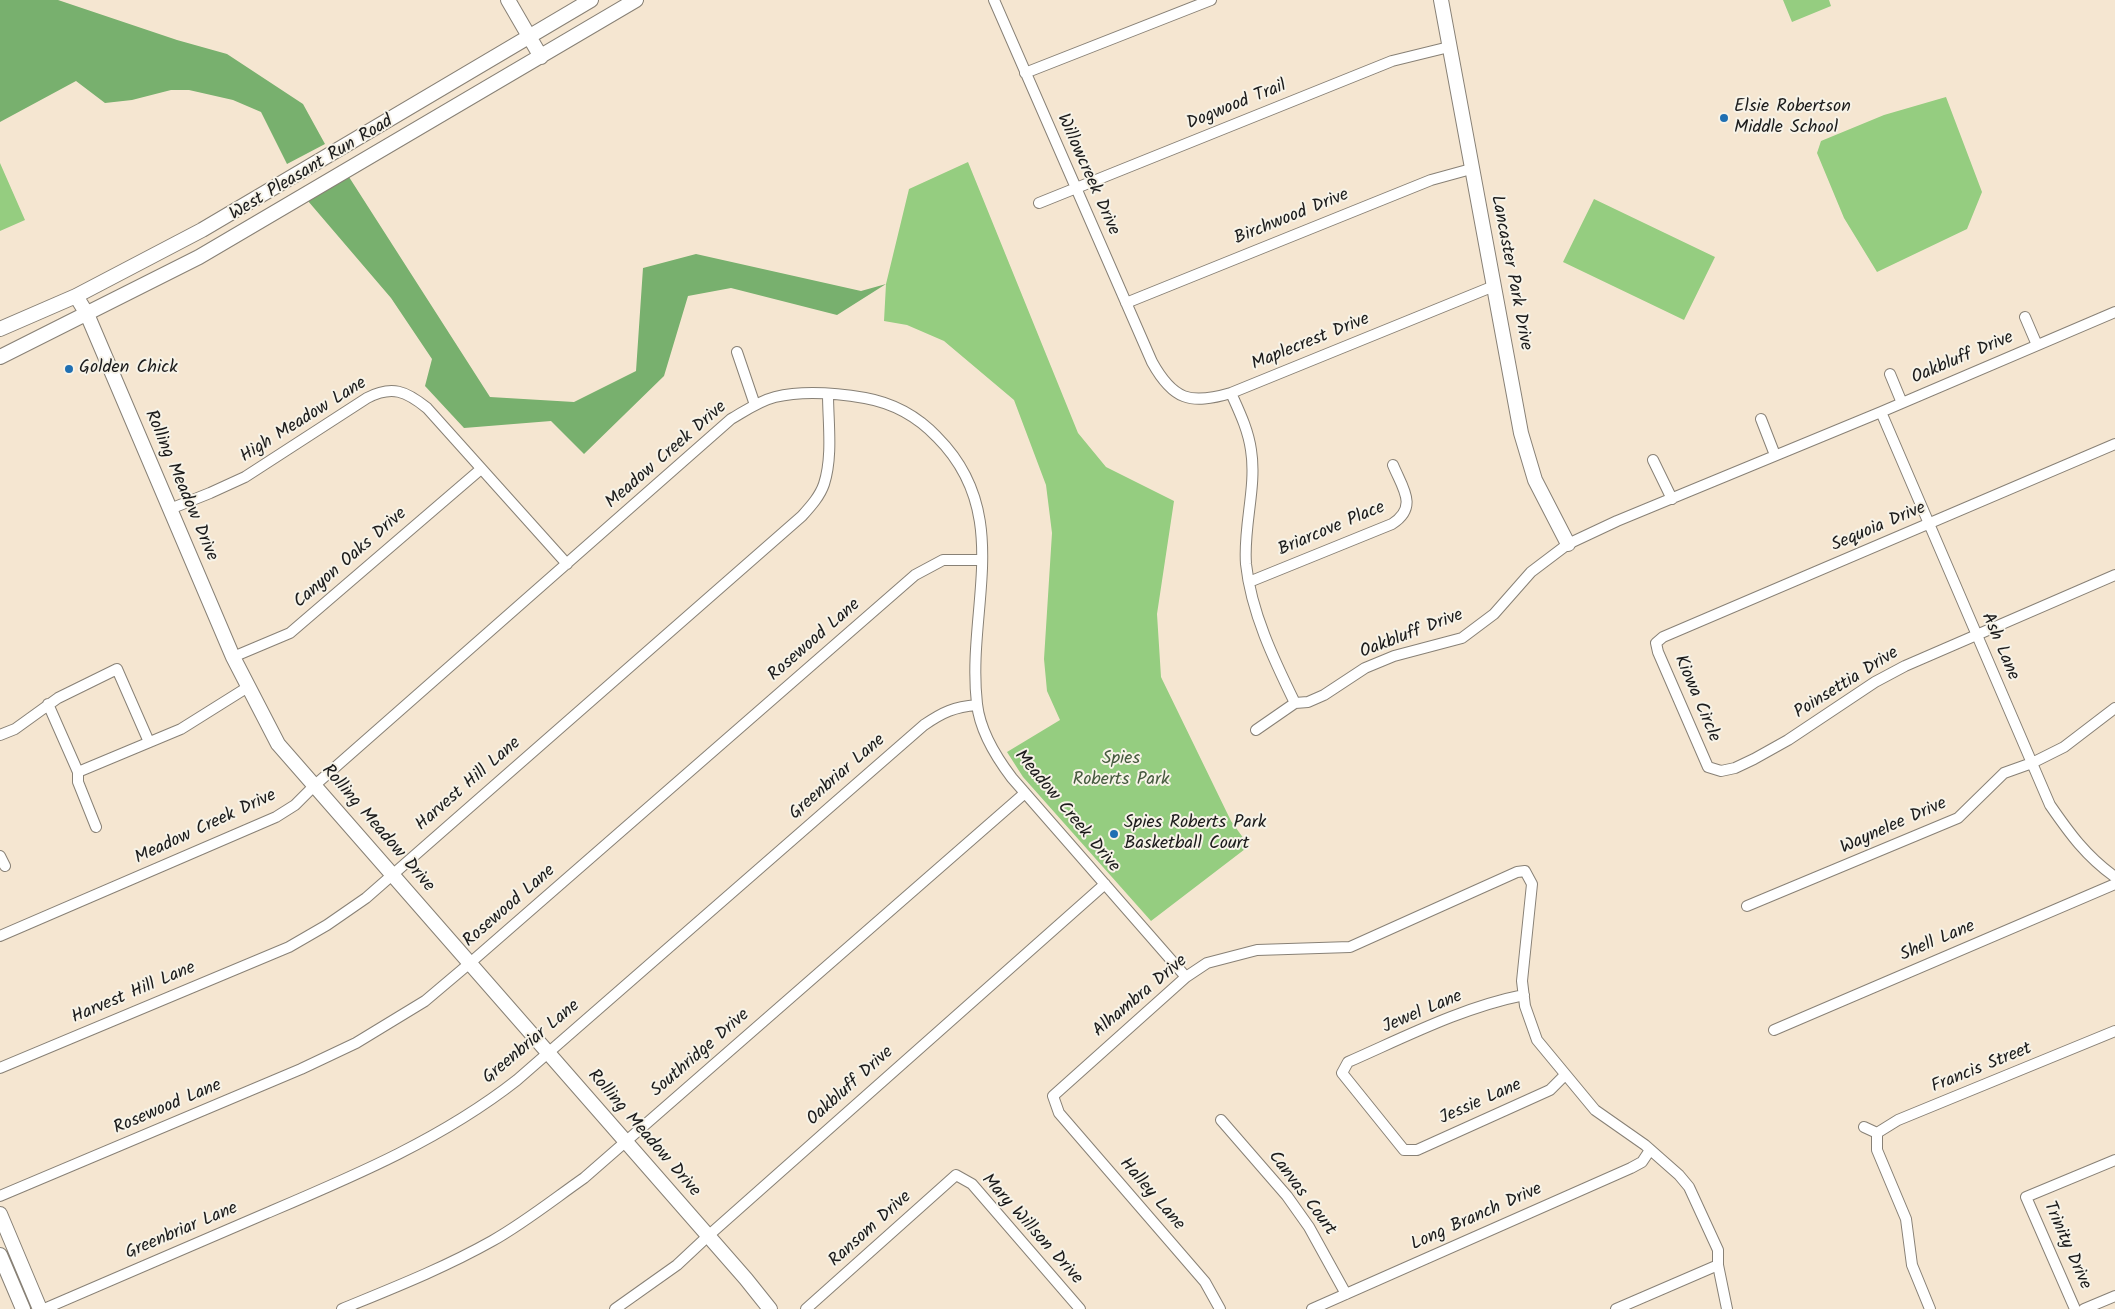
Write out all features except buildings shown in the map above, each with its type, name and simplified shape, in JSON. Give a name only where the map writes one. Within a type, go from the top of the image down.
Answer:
[{"type":"street","points":[[508,0],[542,57]]},
{"type":"street","name":"West Pleasant Run Road","points":[[0,329],[76,296],[202,230],[591,0]]},
{"type":"street","name":"West Pleasant Run Road","points":[[0,357],[199,257],[636,0]]},
{"type":"street","name":"Willowcreek Drive","points":[[994,0],[1152,362]]},
{"type":"street","points":[[1025,74],[1211,0]]},
{"type":"street","name":"Lancaster Park Drive","points":[[1441,0],[1520,433],[1535,480],[1568,544]]},
{"type":"street","name":"Dogwood Trail","points":[[1039,203],[1392,61],[1449,47]]},
{"type":"street","points":[[388,119],[399,139]]},
{"type":"street","name":"Birchwood Drive","points":[[1126,303],[1431,180],[1471,169]]},
{"type":"street","name":"Maplecrest Drive","points":[[1152,362],[1161,378],[1170,388],[1183,397],[1196,400],[1213,398],[1231,393],[1494,286]]},
{"type":"street","name":"Rolling Meadow Drive","points":[[76,296],[87,314],[233,657],[278,744],[770,1309]]},
{"type":"street","name":"Oakbluff Drive","points":[[1256,730],[1295,703],[1308,702],[1324,695],[1365,668],[1394,656],[1462,638],[1494,614],[1531,572],[1568,544],[1616,521],[1881,412],[2115,312]]},
{"type":"street","name":"Oakbluff Drive","points":[[2025,317],[2037,345]]},
{"type":"street","points":[[737,352],[755,405]]},
{"type":"street","name":"Oakbluff Drive","points":[[1890,374],[1902,403]]},
{"type":"street","name":"High Meadow Lane","points":[[170,509],[210,494],[244,477],[380,392],[392,390],[413,396],[427,408],[567,564]]},
{"type":"street","points":[[1231,393],[1247,431],[1252,451],[1246,562],[1249,582],[1254,604],[1295,703]]},
{"type":"street","name":"Meadow Creek Drive","points":[[0,936],[276,817],[295,805],[315,785],[731,419],[755,405],[775,397],[828,394],[852,396],[887,403],[926,425],[946,445],[967,475],[975,494],[981,520],[982,560],[976,674],[977,705],[992,748],[1002,765],[1025,793],[1186,977]]},
{"type":"street","name":"Harvest Hill Lane","points":[[0,1068],[289,947],[366,898],[391,874],[802,516],[816,500],[824,484],[828,453],[828,394]]},
{"type":"street","name":"Ash Lane","points":[[1881,412],[2050,805],[2096,863],[2115,877]]},
{"type":"street","points":[[1761,419],[1776,455]]},
{"type":"street","name":"Sequoia Drive","points":[[1656,643],[1663,637],[2115,444]]},
{"type":"street","points":[[1653,460],[1672,499]]},
{"type":"street","name":"Briarcove Place","points":[[1249,582],[1401,518],[1406,510],[1406,497],[1392,464]]},
{"type":"street","name":"Canyon Oaks Drive","points":[[233,657],[290,633],[481,469]]},
{"type":"street","name":"Rosewood Lane","points":[[0,1196],[301,1069],[356,1043],[425,1001],[915,575],[943,560],[982,560]]},
{"type":"street","name":"Poinsettia Drive","points":[[1708,767],[1721,771],[1735,768],[1788,740],[1874,682],[1905,666],[2115,575]]},
{"type":"street","name":"Kiowa Circle","points":[[1656,643],[1658,652],[1708,767]]},
{"type":"street","points":[[0,735],[15,729],[48,704],[118,669],[149,742]]},
{"type":"street","points":[[78,772],[181,729],[248,687]]},
{"type":"street","points":[[48,704],[78,772],[78,782],[96,827]]},
{"type":"street","name":"Greenbriar Lane","points":[[44,1309],[391,1159],[451,1125],[498,1095],[924,725],[955,707],[977,705]]},
{"type":"street","name":"Waynelee Drive","points":[[1747,906],[1958,818],[2004,773],[2032,763],[2064,747],[2115,708]]},
{"type":"street","name":"Southridge Drive","points":[[342,1309],[434,1270],[494,1240],[584,1178],[1025,793]]},
{"type":"street","points":[[0,856],[5,866]]},
{"type":"street","name":"Alhambra Drive","points":[[1055,1103],[1053,1096],[1186,977],[1207,963],[1257,950],[1350,947],[1517,872],[1526,871],[1532,884],[1522,981],[1524,995]]},
{"type":"street","name":"Oakbluff Drive","points":[[615,1309],[677,1265],[1105,884]]},
{"type":"street","name":"Shell Lane","points":[[1774,1030],[2115,884]]},
{"type":"street","points":[[1524,995],[1525,1006],[1537,1040],[1594,1110],[1650,1150],[1679,1175],[1689,1188],[1718,1250],[1718,1265],[1727,1309]]},
{"type":"street","name":"Jewel Lane","points":[[1404,1150],[1342,1073],[1348,1062],[1464,1012],[1500,1000],[1524,995]]},
{"type":"street","name":"Francis Street","points":[[1877,1133],[1898,1120],[2115,1031]]},
{"type":"street","name":"Jessie Lane","points":[[1404,1150],[1417,1150],[1550,1090],[1566,1075]]},
{"type":"street","name":"Halley Lane","points":[[1055,1103],[1059,1113],[1205,1282],[1220,1309]]},
{"type":"street","name":"Canvas Court","points":[[1221,1120],[1287,1196],[1304,1219],[1346,1294]]},
{"type":"street","points":[[1864,1127],[1877,1133],[1877,1150],[1906,1219],[1912,1265],[1930,1309]]},
{"type":"street","name":"Long Branch Drive","points":[[1312,1309],[1631,1168],[1642,1162],[1650,1150]]},
{"type":"street","name":"Trinity Drive","points":[[2075,1309],[2026,1197],[2115,1160]]},
{"type":"street","name":"Ransom Drive","points":[[806,1309],[956,1175]]},
{"type":"street","name":"Mary Willson Drive","points":[[956,1175],[972,1184],[1080,1309]]},
{"type":"street","points":[[0,1214],[40,1309]]},
{"type":"street","points":[[0,1255],[23,1309]]},
{"type":"street","points":[[1616,1309],[1718,1265]]},
{"type":"street","points":[[2084,1309],[2115,1296]]},
{"type":"green space","points":[[0,0],[58,0],[177,40],[227,54],[303,104],[325,144],[287,164],[261,112],[233,100],[189,90],[171,90],[132,100],[105,103],[76,81],[0,122]]},
{"type":"green space","points":[[1783,0],[1829,0],[1831,6],[1792,22]]},
{"type":"green space","points":[[1946,97],[1982,192],[1967,229],[1877,272],[1844,218],[1817,153],[1821,141],[1884,115]]},
{"type":"green space","name":"Spies Roberts Park","points":[[968,162],[1078,433],[1106,467],[1174,501],[1157,614],[1161,677],[1231,821],[1249,846],[1151,921],[1023,777],[1007,752],[1060,720],[1047,691],[1044,659],[1052,533],[1046,485],[1014,400],[944,341],[907,325],[884,321],[886,284],[909,189]]},
{"type":"green space","points":[[0,163],[25,220],[0,231]]},
{"type":"green space","points":[[349,177],[490,397],[574,402],[636,371],[643,268],[696,254],[861,291],[886,284],[837,315],[731,288],[688,296],[664,376],[584,454],[551,421],[464,428],[425,386],[432,359],[391,298],[308,201]]},
{"type":"green space","points":[[1594,199],[1715,257],[1684,320],[1563,262]]},
{"type":"place","name":"Elsie Robertson Middle School","points":[[1724,118]]},
{"type":"place","name":"Golden Chick","points":[[69,369]]},
{"type":"place","name":"Spies Roberts Park Basketball Court","points":[[1114,834]]}]
